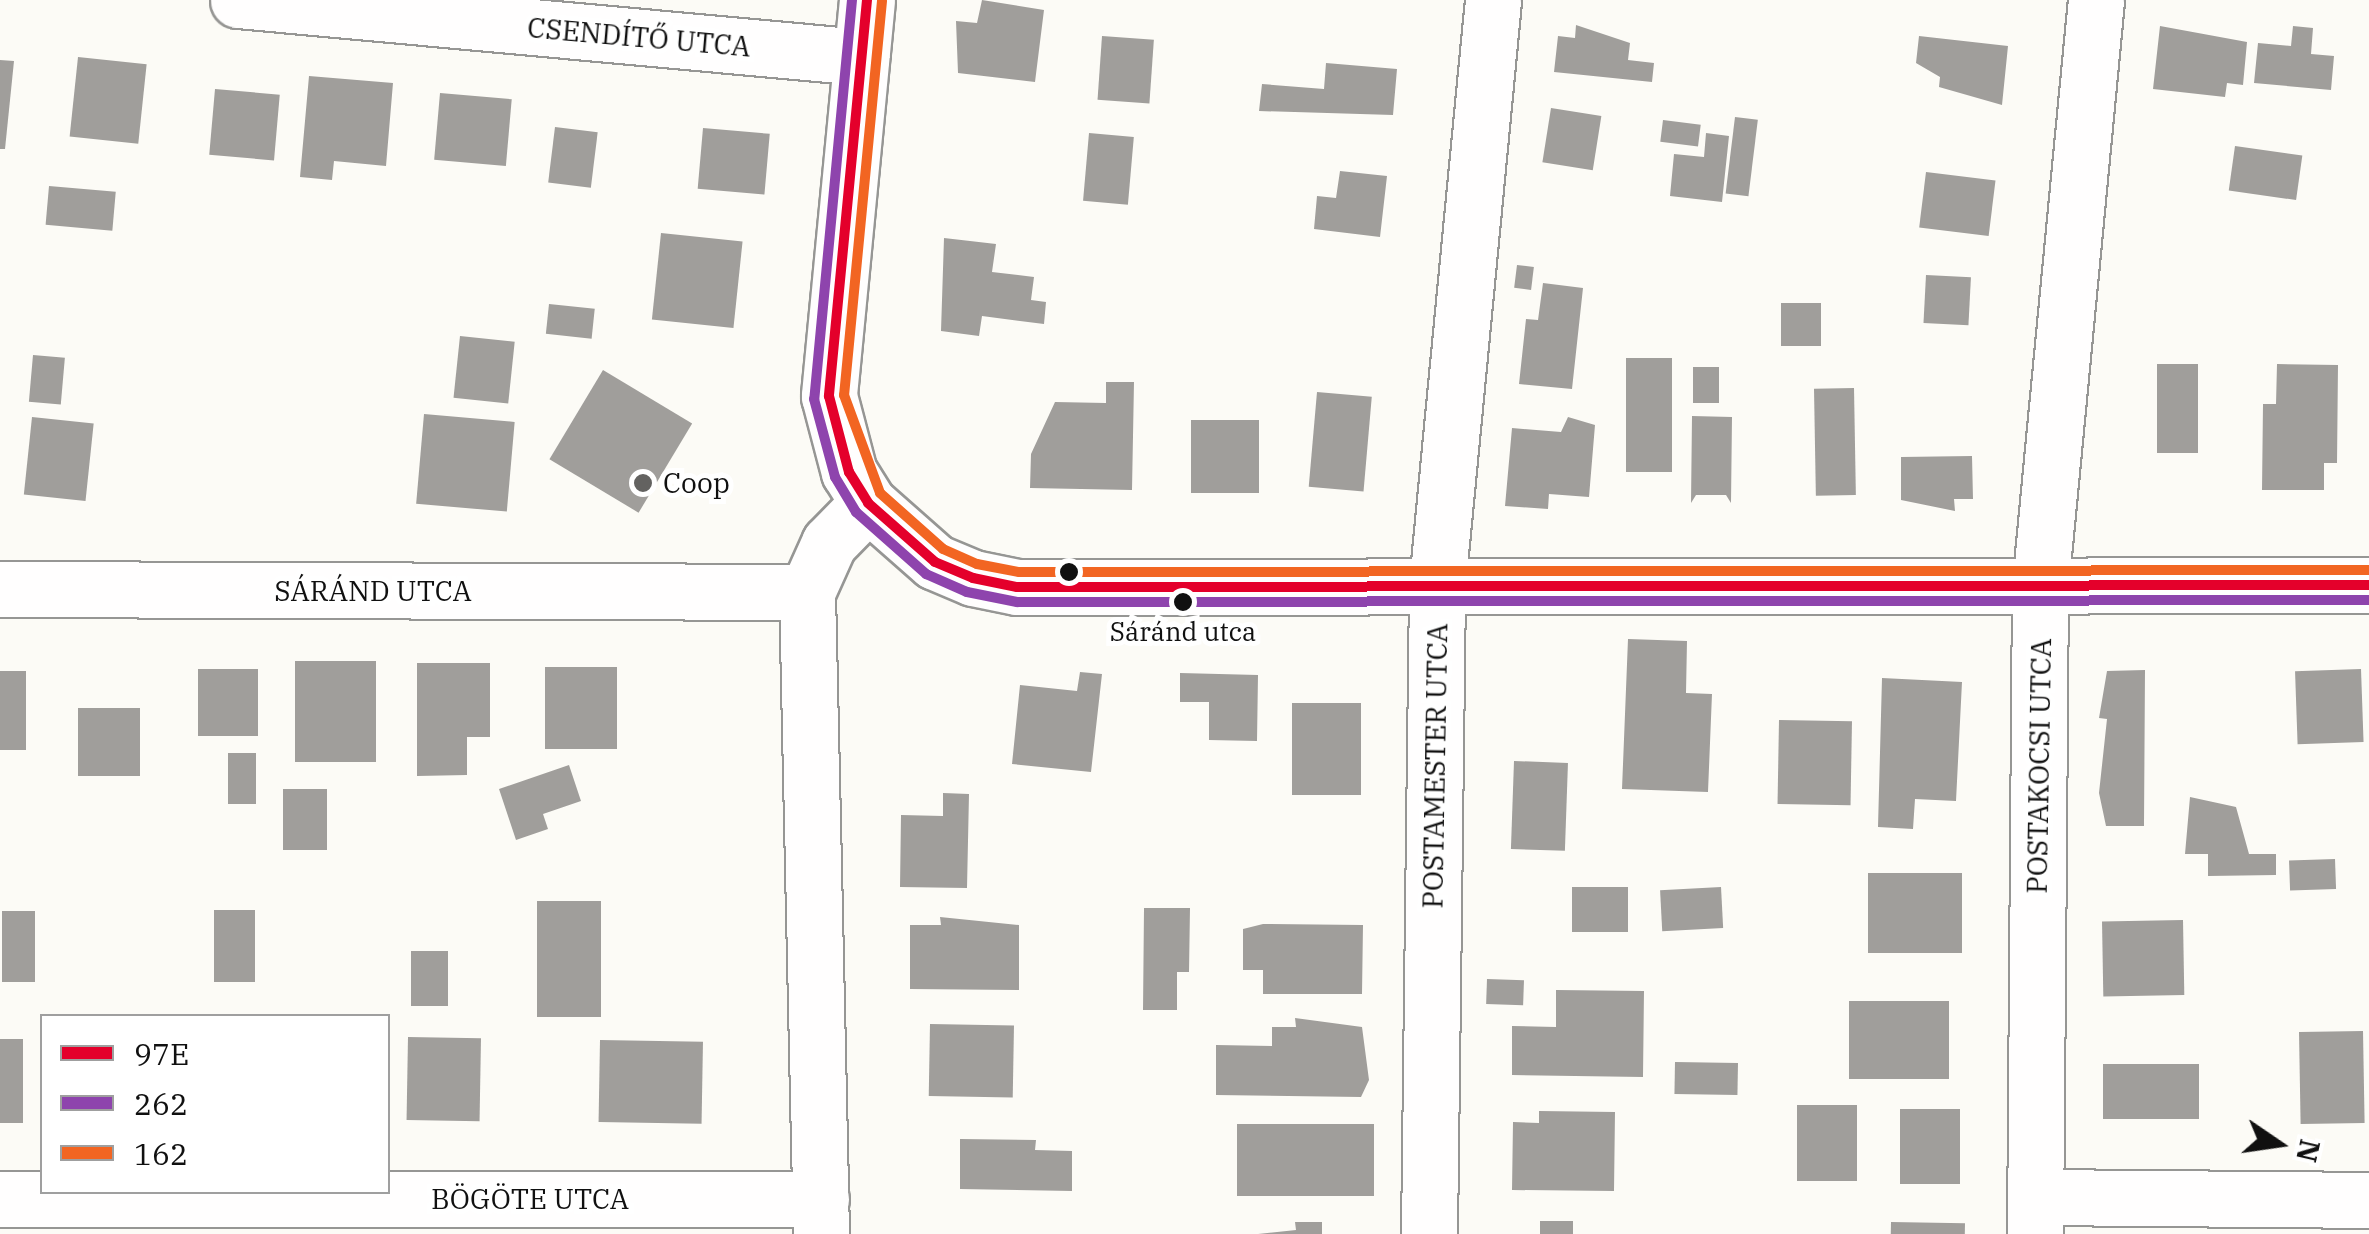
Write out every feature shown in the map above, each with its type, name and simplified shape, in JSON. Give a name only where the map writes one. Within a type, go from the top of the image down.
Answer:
[{"type":"street","name":"CSENDÍTŐ UTCA","points":[[238,0],[861,58]]},
{"type":"street","points":[[867,0],[829,396],[849,472],[868,502],[935,562],[1017,587],[2369,586]]},
{"type":"street","name":"POSTAMESTER UTCA","points":[[1430,1234],[1437,584],[1492,0]]},
{"type":"street","name":"POSTAKOCSI UTCA","points":[[2035,1216],[2040,586],[2096,0]]},
{"type":"street","points":[[821,1216],[807,592],[829,543],[868,502]]},
{"type":"street","name":"SÁRÁND UTCA","points":[[0,589],[807,592]]},
{"type":"street","name":"BÖGÖTE UTCA","points":[[0,1199],[821,1216]]},
{"type":"street","points":[[2035,1216],[2369,1200]]},
{"type":"building","points":[[982,0],[1044,10],[1035,82],[958,73],[956,21],[977,23]]},
{"type":"building","points":[[1576,25],[1630,43],[1628,60],[1654,63],[1652,82],[1554,72],[1558,36],[1575,38]]},
{"type":"building","points":[[2160,26],[2247,42],[2243,85],[2227,83],[2225,97],[2153,89]]},
{"type":"building","points":[[2293,26],[2313,28],[2311,54],[2334,56],[2331,90],[2254,83],[2258,43],[2291,46]]},
{"type":"building","points":[[1102,36],[1154,40],[1149,103],[1098,100]]},
{"type":"building","points":[[1919,36],[2008,46],[2002,105],[1939,87],[1940,77],[1916,63]]},
{"type":"building","points":[[78,57],[147,64],[138,144],[70,137]]},
{"type":"building","points":[[0,60],[14,61],[5,149],[0,149]]},
{"type":"building","points":[[1326,63],[1397,69],[1393,115],[1259,111],[1262,84],[1324,89]]},
{"type":"building","points":[[309,76],[393,83],[386,166],[334,161],[332,180],[300,177]]},
{"type":"building","points":[[215,89],[280,95],[274,160],[209,155]]},
{"type":"building","points":[[440,93],[512,99],[506,166],[434,160]]},
{"type":"building","points":[[1551,108],[1601,116],[1593,170],[1542,162]]},
{"type":"building","points":[[1735,117],[1758,120],[1748,196],[1726,193]]},
{"type":"building","points":[[1663,120],[1701,125],[1698,146],[1660,142]]},
{"type":"building","points":[[555,127],[598,132],[591,188],[548,183]]},
{"type":"building","points":[[703,128],[770,134],[764,195],[698,189]]},
{"type":"building","points":[[1089,133],[1134,137],[1128,205],[1083,201]]},
{"type":"building","points":[[1706,133],[1729,136],[1722,202],[1670,196],[1674,154],[1704,157]]},
{"type":"building","points":[[2235,146],[2302,155],[2296,200],[2229,191]]},
{"type":"building","points":[[1340,171],[1387,176],[1380,237],[1314,229],[1317,196],[1336,198]]},
{"type":"building","points":[[1926,172],[1995,181],[1989,236],[1919,228]]},
{"type":"building","points":[[49,186],[116,192],[112,231],[46,225]]},
{"type":"building","points":[[661,233],[743,242],[733,328],[652,320]]},
{"type":"building","points":[[944,238],[996,244],[992,272],[1034,277],[1031,300],[1046,302],[1044,324],[982,316],[979,336],[941,331]]},
{"type":"building","points":[[1517,265],[1534,267],[1531,290],[1514,288]]},
{"type":"building","points":[[1926,275],[1971,277],[1968,325],[1923,323]]},
{"type":"building","points":[[1543,283],[1583,288],[1572,389],[1519,384],[1526,319],[1538,320]]},
{"type":"building","points":[[1781,303],[1821,303],[1821,346],[1781,346]]},
{"type":"building","points":[[549,304],[595,309],[592,339],[546,334]]},
{"type":"building","points":[[460,336],[515,342],[508,403],[454,398]]},
{"type":"building","points":[[33,355],[65,358],[61,405],[29,402]]},
{"type":"building","points":[[1626,358],[1672,358],[1672,472],[1626,472]]},
{"type":"building","points":[[2157,364],[2198,364],[2198,453],[2157,453]]},
{"type":"building","points":[[2277,364],[2338,365],[2337,463],[2324,463],[2324,490],[2262,490],[2263,404],[2276,404]]},
{"type":"building","points":[[1693,367],[1719,367],[1719,403],[1693,403]]},
{"type":"building","points":[[603,370],[692,424],[639,513],[549,459]]},
{"type":"building","points":[[1106,382],[1134,382],[1132,490],[1030,488],[1031,454],[1055,402],[1106,403]]},
{"type":"building","points":[[1854,388],[1856,495],[1816,496],[1814,389]]},
{"type":"building","points":[[1317,392],[1372,397],[1364,491],[1309,487]]},
{"type":"building","points":[[424,414],[515,422],[507,512],[416,504]]},
{"type":"building","points":[[1692,416],[1732,417],[1731,503],[1726,495],[1696,495],[1691,503]]},
{"type":"building","points":[[32,417],[94,423],[86,501],[24,495]]},
{"type":"building","points":[[1568,417],[1595,425],[1589,497],[1549,494],[1548,509],[1505,506],[1512,428],[1561,432]]},
{"type":"building","points":[[1191,420],[1259,420],[1259,493],[1191,493]]},
{"type":"building","points":[[1972,456],[1973,499],[1954,499],[1955,511],[1901,500],[1901,457]]},
{"type":"building","points":[[1628,639],[1687,641],[1686,693],[1712,694],[1708,792],[1622,789]]},
{"type":"building","points":[[295,661],[376,661],[376,762],[295,762]]},
{"type":"building","points":[[417,663],[490,663],[490,737],[467,737],[467,775],[417,776]]},
{"type":"building","points":[[545,667],[617,667],[617,749],[545,749]]},
{"type":"building","points":[[198,669],[258,669],[258,736],[198,736]]},
{"type":"building","points":[[2361,669],[2364,742],[2298,744],[2295,671]]},
{"type":"building","points":[[2145,670],[2144,826],[2106,826],[2099,793],[2107,719],[2099,718],[2107,671]]},
{"type":"building","points":[[0,671],[26,671],[26,750],[0,750]]},
{"type":"building","points":[[1080,672],[1102,674],[1091,772],[1012,764],[1020,685],[1077,691]]},
{"type":"building","points":[[1180,673],[1258,675],[1257,741],[1209,740],[1209,702],[1180,702]]},
{"type":"building","points":[[1882,678],[1962,682],[1956,801],[1915,799],[1913,829],[1878,827]]},
{"type":"building","points":[[1292,703],[1361,703],[1361,795],[1292,795]]},
{"type":"building","points":[[78,708],[140,708],[140,776],[78,776]]},
{"type":"building","points":[[1779,720],[1852,721],[1851,805],[1778,804]]},
{"type":"building","points":[[228,753],[256,753],[256,804],[228,804]]},
{"type":"building","points":[[1514,761],[1568,763],[1565,851],[1511,849]]},
{"type":"building","points":[[569,765],[581,801],[543,814],[548,829],[516,840],[499,789]]},
{"type":"building","points":[[283,789],[327,789],[327,850],[283,850]]},
{"type":"building","points":[[943,793],[969,794],[967,888],[900,887],[901,815],[943,816]]},
{"type":"building","points":[[2190,797],[2236,807],[2249,854],[2276,854],[2276,875],[2208,876],[2208,854],[2185,854]]},
{"type":"building","points":[[2335,859],[2336,889],[2290,891],[2289,861]]},
{"type":"building","points":[[1868,873],[1962,873],[1962,953],[1868,953]]},
{"type":"building","points":[[1572,887],[1628,887],[1628,932],[1572,932]]},
{"type":"building","points":[[1721,887],[1723,928],[1662,931],[1660,890]]},
{"type":"building","points":[[537,901],[601,901],[601,1017],[537,1017]]},
{"type":"building","points":[[1144,908],[1190,908],[1189,972],[1177,972],[1177,1010],[1143,1010]]},
{"type":"building","points":[[214,910],[255,910],[255,982],[214,982]]},
{"type":"building","points":[[2,911],[35,911],[35,982],[2,982]]},
{"type":"building","points":[[940,917],[1019,925],[1019,990],[910,989],[910,925],[941,925]]},
{"type":"building","points":[[2183,920],[2184,995],[2103,996],[2102,921]]},
{"type":"building","points":[[1263,924],[1363,925],[1362,994],[1263,994],[1263,970],[1243,970],[1243,929]]},
{"type":"building","points":[[411,951],[448,951],[448,1006],[411,1006]]},
{"type":"building","points":[[1487,979],[1524,980],[1523,1005],[1486,1004]]},
{"type":"building","points":[[1556,990],[1644,991],[1643,1077],[1512,1075],[1512,1026],[1556,1027]]},
{"type":"building","points":[[1849,1001],[1949,1001],[1949,1079],[1849,1079]]},
{"type":"building","points":[[1295,1018],[1362,1027],[1369,1080],[1361,1097],[1216,1095],[1216,1045],[1272,1046],[1272,1027],[1296,1027]]},
{"type":"building","points":[[930,1024],[1014,1025],[1013,1097],[929,1096]]},
{"type":"building","points":[[2363,1031],[2365,1123],[2301,1124],[2299,1032]]},
{"type":"building","points":[[408,1037],[481,1038],[480,1121],[407,1120]]},
{"type":"building","points":[[0,1039],[23,1039],[23,1123],[0,1123]]},
{"type":"building","points":[[600,1040],[703,1042],[702,1124],[599,1122]]},
{"type":"building","points":[[1675,1062],[1738,1063],[1737,1095],[1674,1094]]},
{"type":"building","points":[[2103,1064],[2199,1064],[2199,1119],[2103,1119]]},
{"type":"building","points":[[1797,1105],[1857,1105],[1857,1181],[1797,1181]]},
{"type":"building","points":[[1900,1109],[1960,1109],[1960,1184],[1900,1184]]},
{"type":"building","points":[[1539,1111],[1615,1112],[1614,1191],[1512,1190],[1513,1122],[1539,1123]]},
{"type":"building","points":[[1237,1124],[1374,1124],[1374,1196],[1237,1196]]},
{"type":"building","points":[[960,1139],[1036,1140],[1035,1150],[1072,1151],[1072,1191],[960,1189]]},
{"type":"building","points":[[1540,1221],[1573,1221],[1573,1234],[1540,1234]]},
{"type":"building","points":[[1295,1222],[1322,1222],[1322,1234],[1258,1234],[1296,1230]]},
{"type":"building","points":[[1891,1222],[1965,1223],[1965,1234],[1891,1234]]},
{"type":"transit line","name":"262","points":[[852,0],[814,399],[835,477],[856,512],[926,574],[967,592],[1017,602],[2369,600]]},
{"type":"transit line","name":"97E","points":[[867,0],[829,396],[849,472],[868,503],[935,562],[973,578],[1017,587],[2369,585]]},
{"type":"transit line","name":"162","points":[[882,1],[844,395],[880,493],[943,549],[977,564],[1019,572],[2369,570]]},
{"type":"place","name":"Coop","points":[[643,483]]},
{"type":"place","name":"Sáránd utca","points":[[1183,602]]}]
